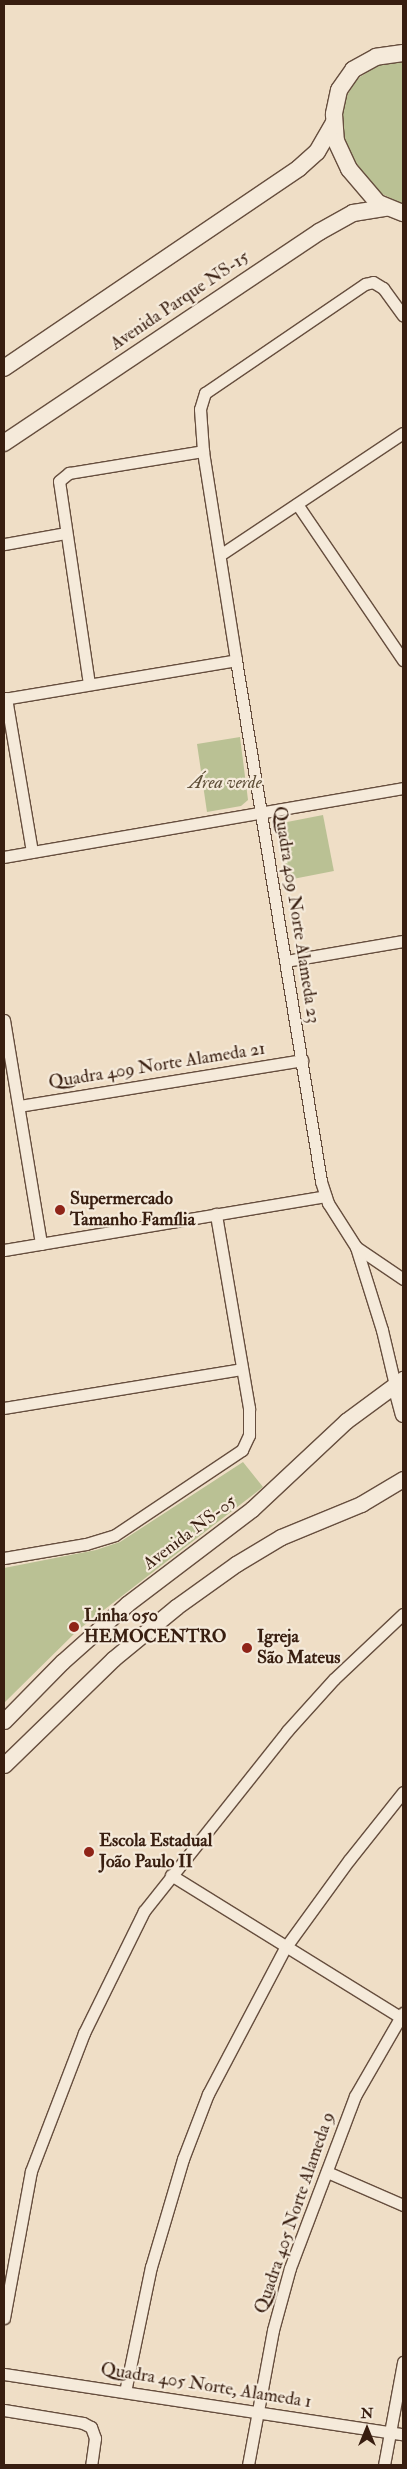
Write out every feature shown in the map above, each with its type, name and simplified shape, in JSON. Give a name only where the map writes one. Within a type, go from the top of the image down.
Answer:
[{"type":"main road","name":"Avenida Parque NS-15","points":[[403,53],[372,58],[349,74],[337,94],[334,123],[338,146],[349,169],[367,193],[386,208],[403,213]]},
{"type":"main road","name":"Avenida Parque NS-15","points":[[4,368],[11,358],[299,168],[314,156],[334,123]]},
{"type":"main road","name":"Avenida Parque NS-15","points":[[4,444],[319,232],[353,213],[386,208]]},
{"type":"street","name":"Quadra 409 Norte Alameda 23","points":[[399,1382],[356,1247],[325,1196],[236,660],[204,451],[200,402],[205,393],[362,285],[374,282],[383,288],[403,316]]},
{"type":"street","points":[[220,555],[403,433]]},
{"type":"street","points":[[89,684],[58,491],[60,478],[69,473],[204,451]]},
{"type":"street","points":[[297,504],[403,660]]},
{"type":"street","points":[[4,544],[65,533]]},
{"type":"street","points":[[32,852],[5,699],[236,660]]},
{"type":"street","points":[[4,857],[403,788]]},
{"type":"street","points":[[286,961],[403,941]]},
{"type":"street","points":[[4,1020],[41,1244]]},
{"type":"street","name":"Quadra 409 Norte Alameda 21","points":[[19,1106],[302,1060]]},
{"type":"street","points":[[4,1250],[325,1196]]},
{"type":"street","points":[[4,1558],[86,1544],[115,1535],[236,1457],[245,1445],[250,1421],[216,1214]]},
{"type":"street","name":"Quadra 409 Norte Alameda 23","points":[[356,1247],[403,1280]]},
{"type":"street","points":[[4,1408],[242,1369]]},
{"type":"street","points":[[399,1382],[403,1414]]},
{"type":"street","name":"Avenida NS-05","points":[[4,1721],[62,1662],[127,1604],[245,1515],[346,1421],[399,1382]]},
{"type":"street","points":[[4,1765],[120,1653],[223,1573],[281,1537],[361,1504],[403,1479]]},
{"type":"street","points":[[4,2318],[31,2170],[84,2033],[144,1911],[286,1731],[334,1680],[403,1614]]},
{"type":"street","points":[[125,2392],[151,2267],[183,2160],[208,2094],[285,1948],[349,1860],[403,1792]]},
{"type":"street","points":[[171,1875],[285,1948],[402,2015]]},
{"type":"street","name":"Quadra 405 Norte Alameda 9","points":[[248,2465],[273,2330],[290,2268],[354,2096],[402,2015]]},
{"type":"street","points":[[327,2172],[403,2205]]},
{"type":"street","points":[[384,2465],[403,2362]]},
{"type":"street","name":"Quadra 405 Norte, Alameda 1","points":[[4,2374],[403,2434]]},
{"type":"street","points":[[4,2410],[83,2423],[90,2427],[95,2438],[91,2465]]},
{"type":"green space","points":[[403,61],[403,204],[382,194],[361,170],[347,149],[341,122],[343,102],[357,79],[378,65]]},
{"type":"green space","name":"Área verde","points":[[240,737],[248,800],[241,806],[207,812],[197,744]]},
{"type":"green space","name":"Área verde","points":[[323,815],[334,871],[288,880],[277,824]]},
{"type":"green space","points":[[243,1462],[263,1487],[78,1630],[4,1703],[4,1568],[96,1550],[120,1542]]},
{"type":"place","name":"Supermercado Tamanho Família","points":[[60,1210]]},
{"type":"place","name":"Linha 050 HEMOCENTRO","points":[[74,1627]]},
{"type":"place","name":"Igreja São Mateus","points":[[247,1648]]},
{"type":"place","name":"Escola Estadual João Paulo II","points":[[89,1852]]}]
